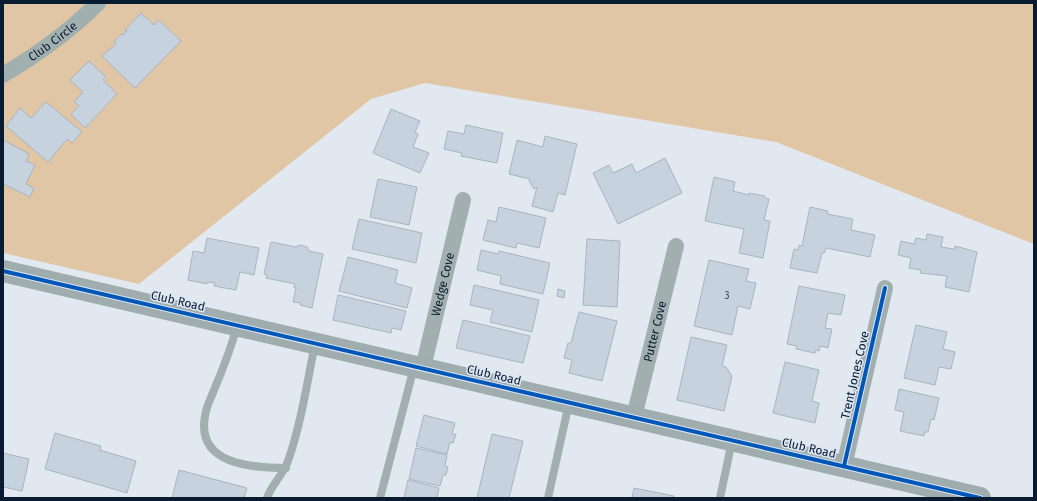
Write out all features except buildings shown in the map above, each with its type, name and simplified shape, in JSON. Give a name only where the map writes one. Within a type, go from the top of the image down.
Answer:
[{"type":"street","name":"Club Circle","points":[[3,75],[57,41],[98,3]]},
{"type":"street","name":"Wedge Cove","points":[[418,367],[463,200]]},
{"type":"street","name":"Putter Cove","points":[[634,418],[676,246]]},
{"type":"street","name":"Club Road","points":[[3,270],[980,498]]},
{"type":"street","name":"Trent Jones Cove","points":[[844,466],[885,288]]},
{"type":"lane","points":[[238,325],[205,415],[204,430],[206,441],[210,448],[218,455],[247,466],[286,468]]},
{"type":"lane","points":[[267,498],[270,488],[286,468],[292,449],[315,343]]},
{"type":"lane","points":[[380,498],[418,367]]},
{"type":"lane","points":[[548,498],[569,402]]},
{"type":"lane","points":[[720,498],[733,440]]},
{"type":"shaded area","points":[[3,3],[1034,3],[1034,244],[776,142],[425,83],[371,99],[139,284],[3,253]]},
{"type":"cycle path","points":[[3,271],[980,498]]},
{"type":"cycle path","points":[[844,466],[885,288]]}]
